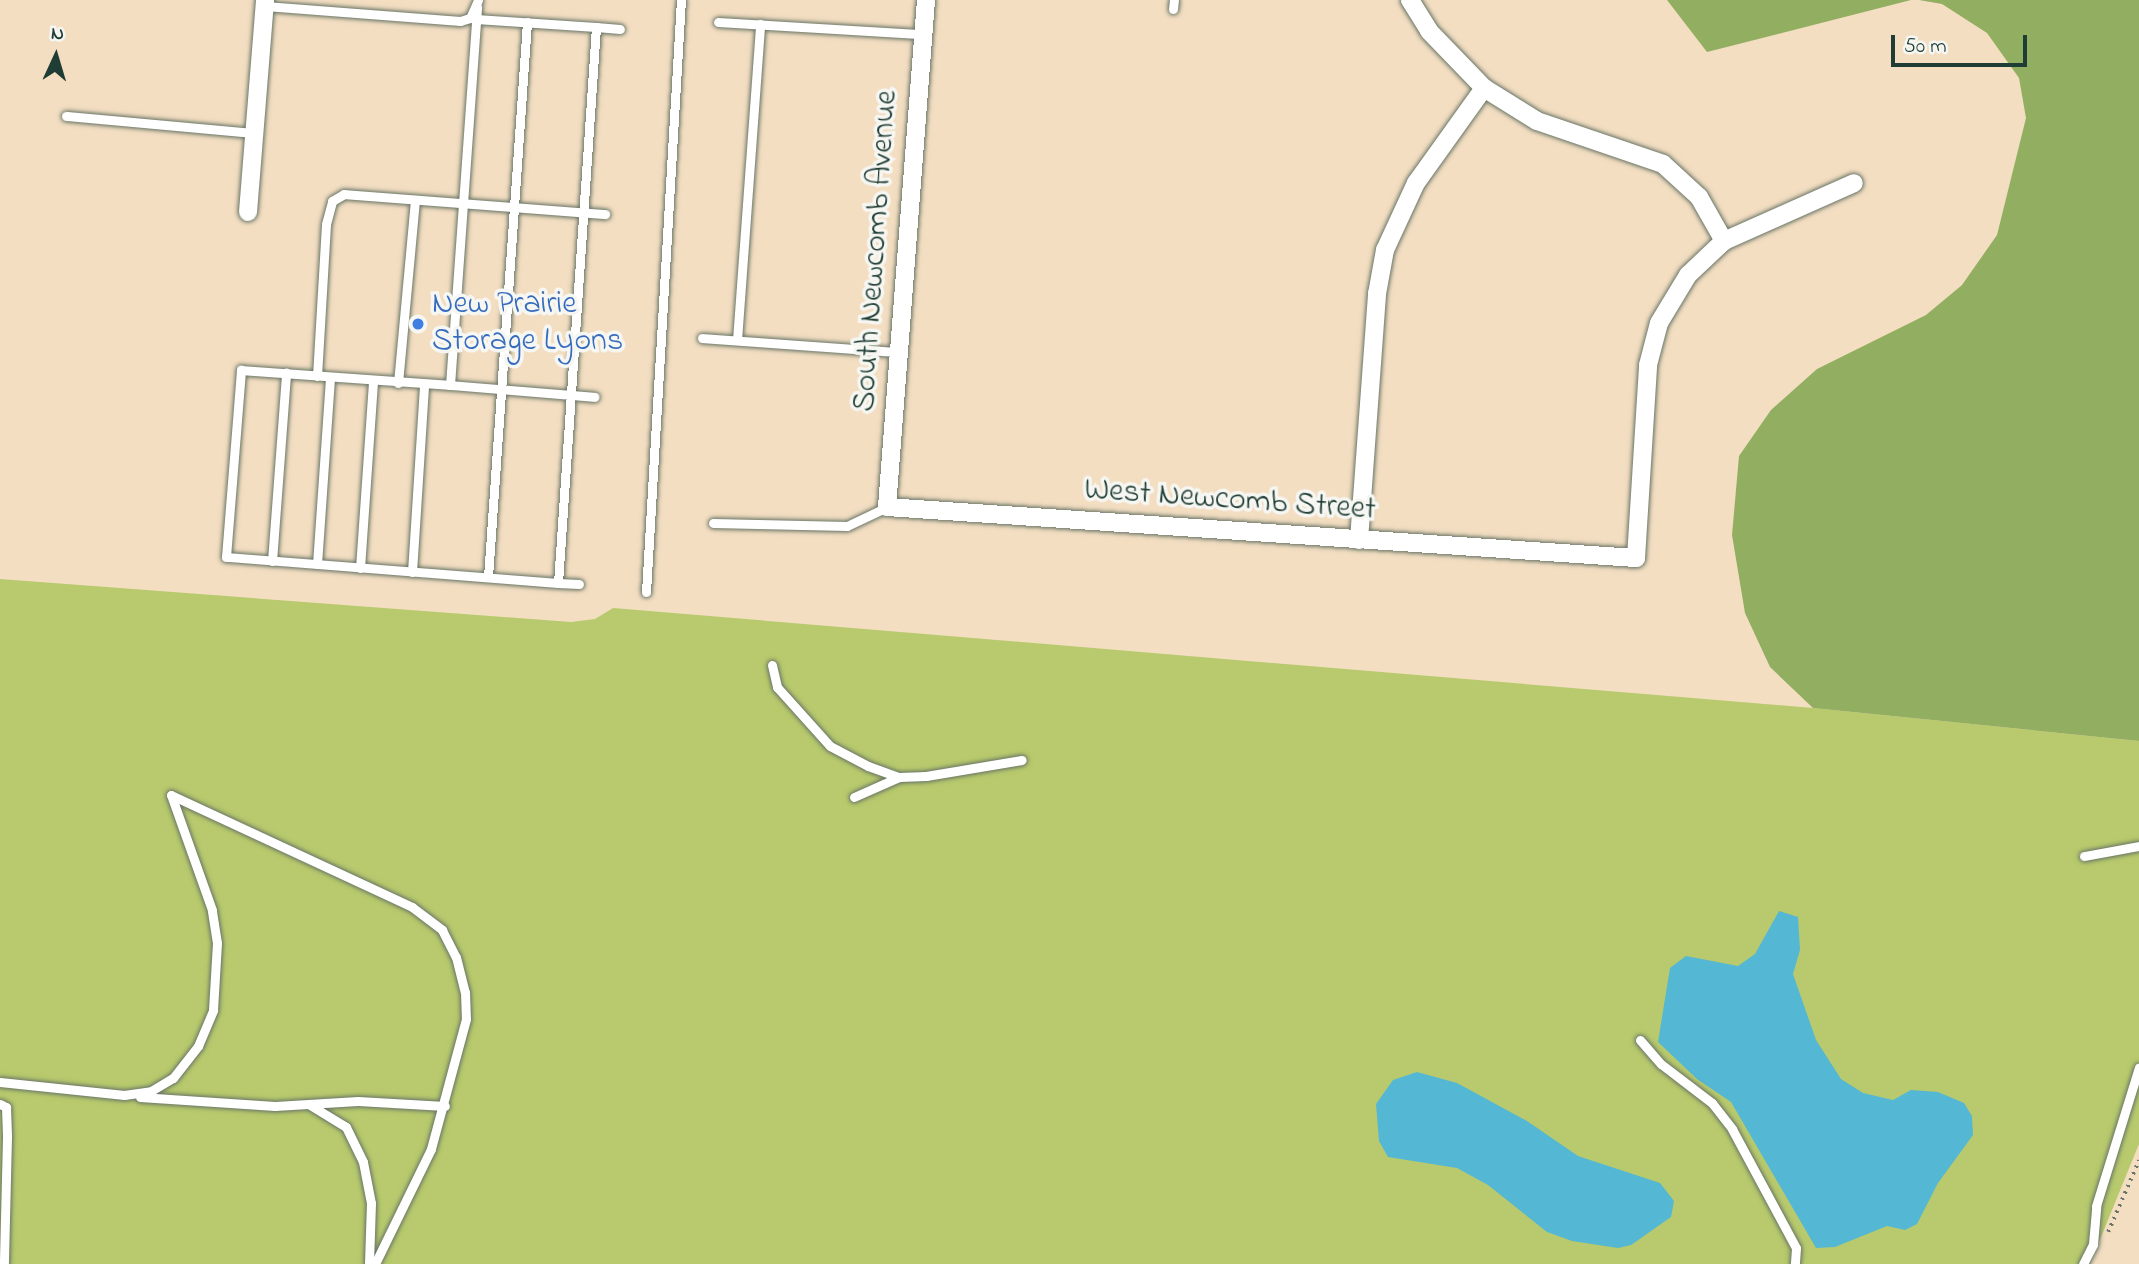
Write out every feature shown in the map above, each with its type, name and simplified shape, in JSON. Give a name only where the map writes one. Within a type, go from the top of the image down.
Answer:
[{"type":"street","name":"South Newcomb Avenue","points":[[887,507],[926,0]]},
{"type":"street","points":[[1410,0],[1429,31],[1484,89],[1537,121],[1663,164],[1699,197],[1724,242],[1853,183]]},
{"type":"street","points":[[248,212],[265,3]]},
{"type":"street","points":[[1359,540],[1377,294],[1385,250],[1416,183],[1484,89]]},
{"type":"street","name":"West Newcomb Street","points":[[887,507],[1636,558],[1651,344],[1688,275],[1724,242]]},
{"type":"lane","points":[[646,592],[681,0]]},
{"type":"lane","points":[[265,3],[460,21],[470,18],[477,3]]},
{"type":"lane","points":[[450,385],[465,205],[477,3]]},
{"type":"lane","points":[[476,19],[620,29]]},
{"type":"lane","points":[[488,577],[527,22]]},
{"type":"lane","points":[[718,22],[923,34]]},
{"type":"lane","points":[[737,340],[760,24]]},
{"type":"lane","points":[[558,583],[596,27]]},
{"type":"lane","points":[[66,116],[254,133]]},
{"type":"lane","points":[[317,376],[326,224],[332,201],[344,194],[605,214]]},
{"type":"lane","points":[[398,383],[415,200]]},
{"type":"lane","points":[[702,338],[899,352]]},
{"type":"lane","points":[[579,584],[226,557],[241,370],[595,397]]},
{"type":"lane","points":[[272,561],[286,373]]},
{"type":"lane","points":[[317,564],[330,377]]},
{"type":"lane","points":[[360,568],[373,380]]},
{"type":"lane","points":[[412,572],[424,384]]},
{"type":"lane","points":[[713,523],[847,526],[887,507]]},
{"type":"lane","points":[[772,665],[777,687],[830,746],[899,776]]},
{"type":"lane","points":[[853,797],[899,776],[1022,760]]},
{"type":"lane","points":[[124,1095],[151,1091],[173,1078],[198,1046],[213,1010],[218,977],[212,910],[171,795],[412,907],[442,930],[466,992],[466,1019],[445,1107],[431,1149],[375,1264]]},
{"type":"lane","points":[[2084,856],[2139,846]]},
{"type":"lane","points":[[1640,1040],[1661,1063],[1712,1103],[1732,1129],[1796,1248],[1795,1264]]},
{"type":"lane","points":[[2083,1264],[2093,1244],[2096,1206],[2139,1067]]},
{"type":"lane","points":[[0,1084],[275,1106],[358,1101],[445,1107]]},
{"type":"lane","points":[[0,1104],[6,1107],[7,1137],[4,1264]]},
{"type":"lane","points":[[309,1104],[346,1127],[363,1163],[371,1203],[369,1264]]},
{"type":"path","points":[[2093,1244],[2104,1240],[2113,1224],[2139,1160]]},
{"type":"green space","points":[[1667,0],[1911,0],[1707,52]]},
{"type":"green space","points":[[1919,0],[2139,0],[2139,741],[1813,708],[1770,667],[1745,613],[1732,535],[1739,456],[1771,410],[1817,369],[1926,315],[1962,285],[1997,235],[2026,118],[2019,78],[1987,33],[1942,4]]},
{"type":"green space","points":[[0,579],[571,622],[595,619],[613,608],[1813,708],[2139,741],[2139,1144],[2090,1264],[0,1264]]},
{"type":"water","points":[[1779,911],[1798,917],[1800,950],[1793,974],[1816,1040],[1841,1079],[1863,1093],[1893,1100],[1911,1090],[1938,1092],[1964,1103],[1972,1116],[1973,1135],[1938,1183],[1917,1224],[1905,1230],[1887,1226],[1835,1247],[1816,1248],[1731,1102],[1697,1079],[1658,1042],[1670,968],[1686,956],[1738,966],[1755,954]]},
{"type":"water","points":[[1417,1072],[1457,1083],[1527,1121],[1578,1156],[1660,1183],[1674,1201],[1671,1217],[1631,1245],[1618,1248],[1572,1241],[1547,1232],[1488,1185],[1457,1168],[1388,1157],[1379,1141],[1376,1104],[1393,1080]]},
{"type":"place","name":"New Prairie Storage Lyons","points":[[418,324]]}]
